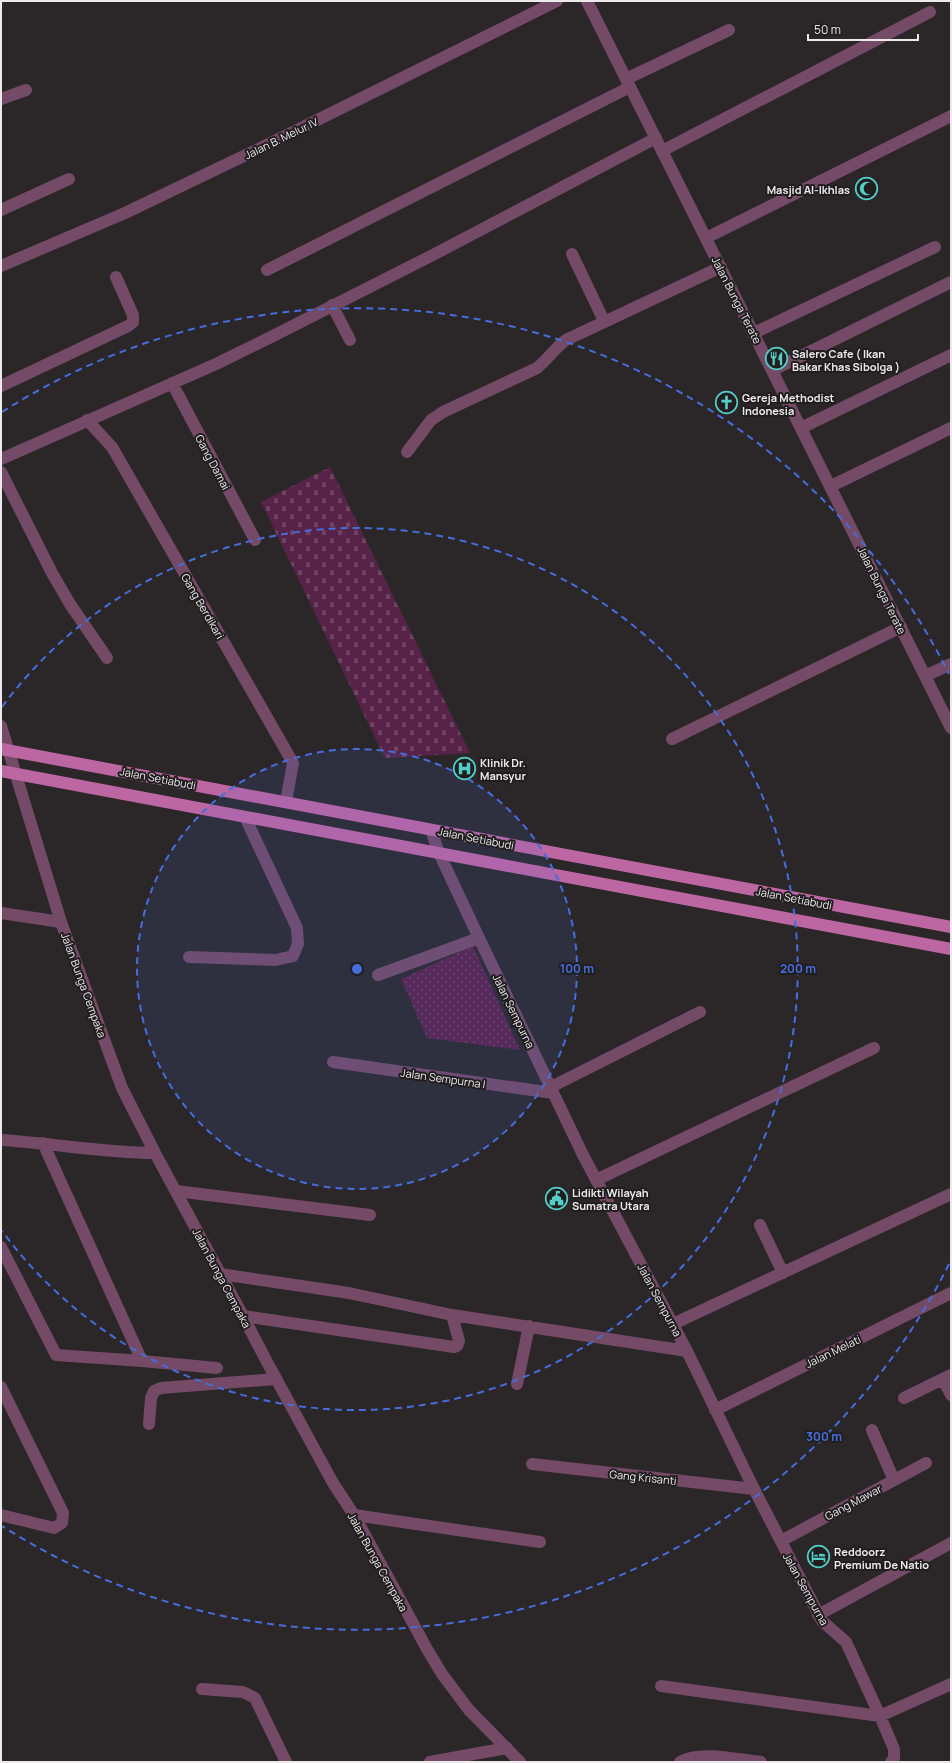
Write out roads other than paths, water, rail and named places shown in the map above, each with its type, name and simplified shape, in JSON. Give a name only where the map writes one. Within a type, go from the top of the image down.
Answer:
[{"type":"main road","name":"Jalan Setiabudi","points":[[5,749],[951,928]]},
{"type":"main road","name":"Jalan Setiabudi","points":[[1,771],[951,949]]},
{"type":"street","name":"Jalan B. Melur IV","points":[[1,266],[125,213],[556,1]]},
{"type":"street","name":"Jalan Bunga Terate","points":[[587,1],[951,728]]},
{"type":"street","points":[[662,151],[930,12]]},
{"type":"street","points":[[267,270],[729,30]]},
{"type":"street","points":[[1,99],[26,90]]},
{"type":"street","points":[[706,238],[950,121]]},
{"type":"street","points":[[1,459],[271,337],[427,258],[656,138]]},
{"type":"street","points":[[1,210],[69,179]]},
{"type":"street","points":[[754,333],[935,247]]},
{"type":"street","points":[[572,254],[604,321]]},
{"type":"street","points":[[407,452],[431,420],[443,412],[536,368],[566,340],[721,267]]},
{"type":"street","points":[[1,386],[128,326],[133,322],[132,315],[116,277]]},
{"type":"street","points":[[773,370],[951,282]]},
{"type":"street","points":[[332,305],[350,340]]},
{"type":"street","points":[[801,428],[951,355]]},
{"type":"street","name":"Gang Damai","points":[[172,383],[255,540]]},
{"type":"street","name":"Gang Berdikari","points":[[86,420],[112,447],[293,763],[286,802]]},
{"type":"street","points":[[831,486],[951,428]]},
{"type":"street","points":[[1,472],[56,580],[70,604],[107,658]]},
{"type":"street","points":[[672,739],[901,627]]},
{"type":"street","points":[[925,676],[951,664]]},
{"type":"street","name":"Jalan Bunga Cempaka","points":[[1,726],[5,749],[16,774],[61,922],[122,1088],[155,1153],[276,1379],[333,1482],[354,1516],[427,1649],[442,1674],[469,1710],[520,1762]]},
{"type":"street","points":[[188,957],[276,960],[293,956],[298,944],[296,928],[245,817]]},
{"type":"street","name":"Jalan Sempurna","points":[[431,830],[439,853],[479,938],[596,1180],[687,1351],[780,1541],[818,1615],[829,1628],[846,1642],[894,1749],[894,1758],[891,1762]]},
{"type":"street","points":[[1,913],[61,922]]},
{"type":"street","points":[[378,975],[479,938]]},
{"type":"street","points":[[552,1090],[700,1012]]},
{"type":"street","points":[[596,1180],[874,1048]]},
{"type":"street","name":"Jalan Sempurna I","points":[[333,1062],[552,1090]]},
{"type":"street","points":[[1,1140],[43,1143],[122,1153],[155,1153]]},
{"type":"street","points":[[43,1143],[142,1361]]},
{"type":"street","points":[[176,1191],[370,1215]]},
{"type":"street","points":[[673,1324],[951,1194]]},
{"type":"street","points":[[760,1225],[783,1273]]},
{"type":"street","points":[[1,1247],[56,1354],[217,1368]]},
{"type":"street","points":[[220,1274],[349,1293],[452,1315],[687,1351]]},
{"type":"street","name":"Jalan Melati","points":[[715,1410],[951,1293]]},
{"type":"street","points":[[243,1316],[454,1347],[457,1346],[459,1341],[452,1315]]},
{"type":"street","points":[[517,1384],[529,1326]]},
{"type":"street","points":[[904,1398],[947,1377],[951,1395]]},
{"type":"street","points":[[149,1424],[151,1398],[154,1391],[161,1388],[276,1379]]},
{"type":"street","points":[[1,1387],[63,1513],[62,1523],[54,1528],[1,1515]]},
{"type":"street","points":[[872,1430],[894,1480]]},
{"type":"street","name":"Gang Mawar","points":[[780,1541],[926,1463]]},
{"type":"street","name":"Gang Krisanti","points":[[532,1464],[754,1489]]},
{"type":"street","points":[[354,1516],[540,1542]]},
{"type":"street","points":[[818,1615],[951,1543]]},
{"type":"street","points":[[660,1686],[880,1716],[951,1684]]},
{"type":"street","points":[[202,1689],[243,1692],[255,1698],[286,1762]]},
{"type":"street","points":[[430,1762],[507,1748]]},
{"type":"street","points":[[680,1762],[690,1758],[704,1756],[761,1762]]},
{"type":"place","name":"Masjid Al-Ikhlas","points":[[866,189]]},
{"type":"place","name":"Salero Cafe ( Ikan Bakar Khas Sibolga )","points":[[777,359]]},
{"type":"place","name":"Gereja Methodist Indonesia","points":[[726,403]]},
{"type":"place","name":"Klinik Dr. Mansyur","points":[[465,768]]},
{"type":"place","name":"Lidikti Wilayah Sumatra Utara","points":[[556,1198]]},
{"type":"place","name":"Reddoorz Premium De Natio","points":[[818,1557]]}]
